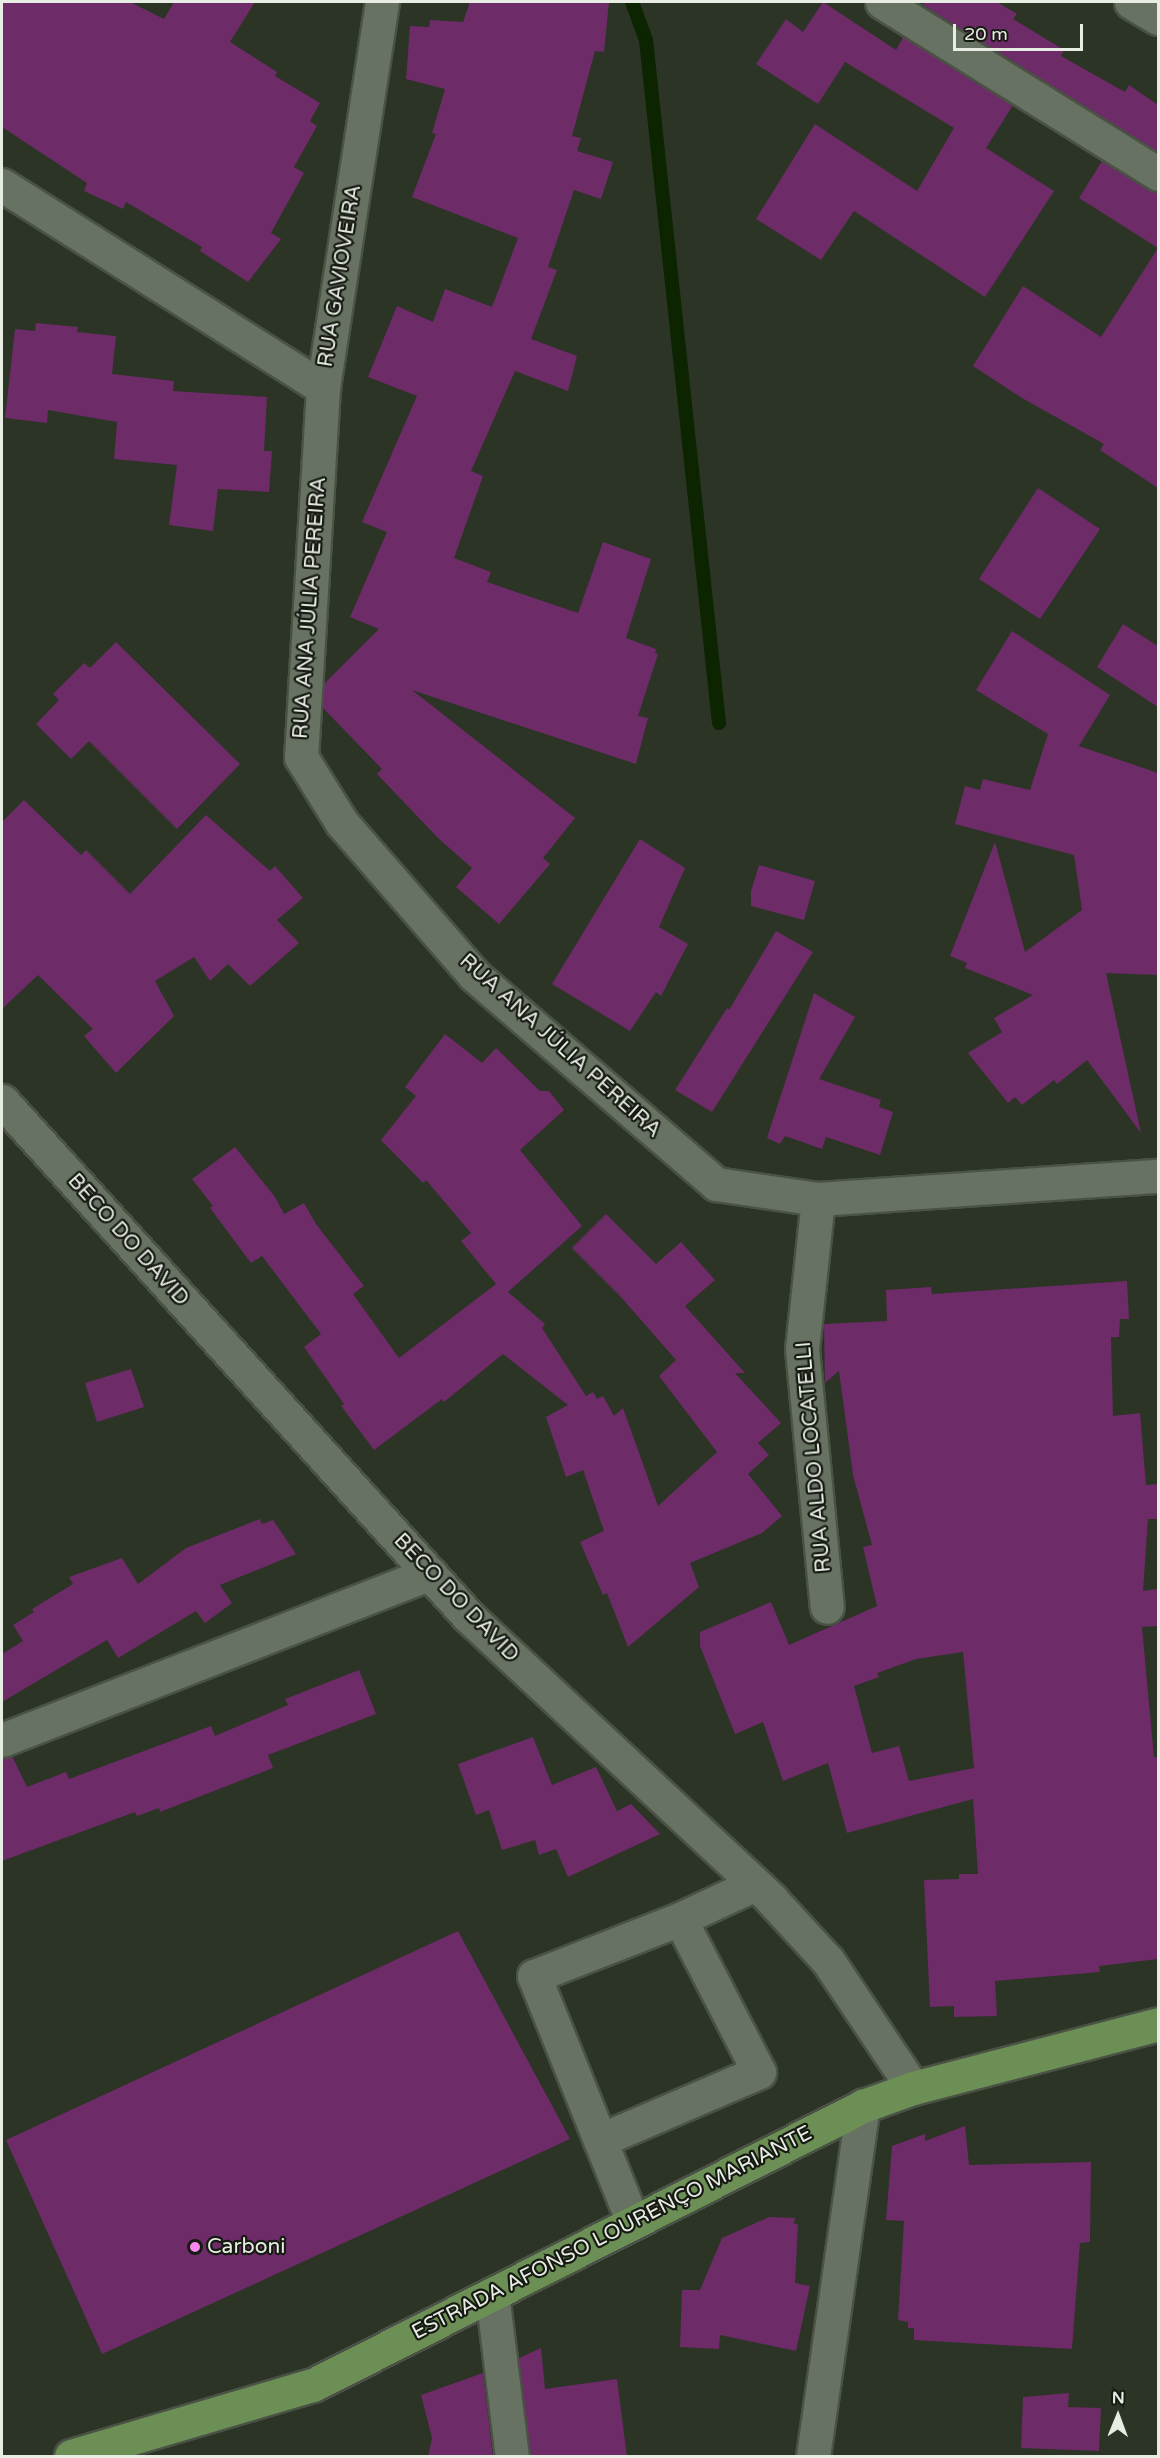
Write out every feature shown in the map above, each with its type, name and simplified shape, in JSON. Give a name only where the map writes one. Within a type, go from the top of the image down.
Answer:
[{"type":"main road","name":"ESTRADA AFONSO LOURENÇO MARIANTE","points":[[71,2457],[313,2385],[863,2106],[913,2088],[1158,2024]]},
{"type":"street","name":"RUA GAVIOVEIRA","points":[[2,185],[323,388],[382,2]]},
{"type":"street","points":[[882,2],[1158,174]]},
{"type":"street","points":[[1131,2],[1158,18]]},
{"type":"street","name":"RUA ANA JÚLIA PEREIRA","points":[[323,388],[301,757],[342,823],[474,975],[716,1184],[818,1199],[1158,1176]]},
{"type":"street","name":"BECO DO DAVID","points":[[2,1101],[476,1624],[753,1885],[771,1899],[828,1961],[913,2088]]},
{"type":"street","name":"RUA ALDO LOCATELLI","points":[[818,1199],[802,1349],[827,1607]]},
{"type":"street","points":[[2,1740],[430,1573]]},
{"type":"street","points":[[633,2222],[534,1976],[680,1919],[753,1885]]},
{"type":"street","points":[[600,2140],[759,2072],[680,1919]]},
{"type":"street","points":[[813,2457],[863,2106]]},
{"type":"street","points":[[492,2294],[512,2457]]},
{"type":"building","points":[[2,2],[130,2],[164,19],[174,2],[255,2],[230,42],[277,72],[275,76],[320,103],[310,121],[317,126],[294,167],[304,173],[271,233],[281,239],[248,282],[200,251],[202,247],[126,202],[123,209],[84,191],[87,183],[2,127]]},
{"type":"building","points":[[470,2],[609,2],[604,52],[595,51],[572,136],[581,138],[577,151],[613,162],[601,199],[574,190],[548,267],[557,270],[531,339],[577,356],[568,391],[515,371],[471,471],[483,476],[454,558],[491,572],[487,582],[578,613],[603,542],[651,559],[626,638],[656,649],[655,653],[658,654],[638,716],[648,718],[636,764],[412,690],[575,818],[543,858],[550,864],[499,924],[456,887],[472,868],[438,838],[377,774],[382,769],[323,708],[324,684],[379,629],[350,617],[387,532],[362,522],[417,396],[368,377],[397,306],[433,322],[445,289],[492,307],[518,238],[412,197],[436,134],[432,133],[445,89],[406,79],[410,26],[429,27],[430,20],[463,22]]},
{"type":"building","points":[[823,2],[896,50],[903,37],[1013,105],[986,148],[1054,191],[985,297],[854,211],[821,260],[756,219],[815,124],[917,191],[954,128],[845,62],[818,104],[756,64],[786,19],[803,32]]},
{"type":"building","points":[[925,2],[997,2],[1017,14],[1013,19],[1064,50],[1061,56],[1125,92],[1129,85],[1158,105],[1158,152],[923,5]]},
{"type":"building","points":[[1102,161],[1148,190],[1158,193],[1158,248],[1079,198]]},
{"type":"building","points":[[1158,248],[1158,488],[1100,450],[1104,444],[1022,398],[973,366],[1023,286],[1101,337]]},
{"type":"building","points":[[36,323],[78,327],[77,332],[116,336],[112,374],[174,381],[173,391],[267,397],[264,451],[272,451],[269,492],[218,489],[213,531],[169,525],[177,465],[114,459],[117,422],[48,410],[47,423],[5,418],[15,329],[35,331]]},
{"type":"building","points":[[1038,488],[1100,529],[1040,619],[979,579]]},
{"type":"building","points":[[1123,624],[1158,646],[1158,707],[1097,667]]},
{"type":"building","points":[[1012,631],[1110,695],[1079,746],[1158,773],[1158,975],[1106,973],[1141,1133],[1087,1060],[1057,1084],[1054,1080],[1022,1105],[1015,1097],[1008,1103],[968,1053],[1002,1032],[994,1018],[1033,995],[965,968],[967,963],[950,956],[995,842],[1025,952],[1082,910],[1074,855],[955,824],[965,786],[980,790],[983,779],[1030,790],[1048,734],[976,690]]},
{"type":"building","points":[[116,642],[240,764],[177,829],[89,741],[71,759],[36,724],[59,700],[53,694],[84,663],[90,668]]},
{"type":"building","points":[[24,800],[81,855],[86,850],[130,894],[206,815],[270,871],[275,866],[303,898],[277,920],[299,943],[250,986],[228,964],[210,981],[194,957],[155,981],[174,1016],[116,1073],[84,1036],[93,1029],[38,975],[2,1009],[2,822]]},
{"type":"building","points":[[640,839],[685,868],[659,927],[688,944],[661,996],[656,992],[630,1031],[552,984]]},
{"type":"building","points":[[759,865],[815,881],[804,920],[751,906],[751,891]]},
{"type":"building","points":[[776,931],[813,952],[712,1112],[675,1090],[727,1008],[729,1010]]},
{"type":"building","points":[[814,993],[855,1017],[819,1079],[881,1100],[879,1107],[893,1112],[880,1155],[826,1137],[822,1149],[785,1136],[780,1144],[767,1138]]},
{"type":"building","points":[[445,1034],[482,1063],[496,1048],[540,1091],[549,1091],[564,1110],[520,1150],[582,1226],[508,1292],[545,1324],[542,1328],[586,1396],[593,1392],[597,1399],[603,1396],[614,1416],[623,1408],[658,1506],[717,1452],[659,1376],[676,1360],[620,1296],[572,1248],[606,1214],[656,1264],[681,1242],[715,1280],[685,1306],[745,1373],[735,1373],[781,1423],[758,1443],[769,1455],[748,1474],[782,1516],[762,1533],[690,1563],[699,1587],[628,1647],[607,1593],[603,1595],[580,1542],[604,1531],[583,1470],[566,1477],[546,1417],[568,1405],[503,1354],[444,1402],[442,1399],[374,1450],[341,1406],[344,1404],[304,1347],[321,1334],[262,1256],[251,1263],[210,1208],[213,1206],[192,1179],[235,1147],[275,1197],[284,1214],[304,1203],[316,1224],[364,1286],[353,1294],[399,1358],[496,1284],[461,1241],[471,1233],[426,1180],[423,1183],[381,1140],[416,1096],[405,1087]]},
{"type":"building","points":[[1127,1281],[1129,1319],[1120,1319],[1119,1337],[1111,1337],[1113,1416],[1140,1413],[1146,1485],[1158,1484],[1158,1519],[1148,1519],[1143,1591],[1158,1589],[1158,1626],[1142,1627],[1154,1757],[1158,1757],[1158,1959],[1099,1966],[1100,1972],[995,1981],[997,2016],[954,2017],[954,2006],[930,2007],[924,1880],[959,1879],[959,1874],[978,1874],[973,1799],[847,1833],[828,1763],[783,1781],[763,1722],[735,1734],[700,1646],[700,1632],[771,1602],[789,1645],[877,1606],[863,1547],[872,1545],[853,1475],[839,1371],[825,1383],[824,1324],[887,1321],[886,1290],[931,1287],[932,1294]],"holes":[[[963,1652],[974,1768],[909,1781],[899,1746],[872,1753],[854,1686],[879,1677],[877,1673],[916,1659]]]},
{"type":"building","points":[[131,1369],[144,1407],[97,1422],[85,1383]]},
{"type":"building","points":[[260,1519],[262,1524],[273,1520],[296,1554],[220,1585],[232,1603],[205,1623],[196,1611],[118,1658],[107,1640],[2,1702],[2,1654],[23,1641],[13,1625],[34,1612],[32,1609],[73,1584],[69,1577],[122,1558],[138,1584],[186,1548]]},
{"type":"building","points":[[359,1670],[376,1714],[268,1755],[273,1768],[160,1812],[159,1808],[137,1816],[135,1812],[2,1861],[2,1758],[12,1756],[27,1787],[66,1772],[69,1779],[211,1726],[215,1736],[288,1705],[285,1699]]},
{"type":"building","points":[[533,1737],[552,1785],[596,1767],[617,1811],[631,1804],[660,1834],[568,1877],[556,1849],[539,1855],[535,1840],[502,1850],[489,1810],[476,1815],[458,1764]]},
{"type":"building","name":"Carboni","points":[[458,1931],[570,2139],[102,2354],[6,2140]]},
{"type":"building","points":[[965,2126],[969,2165],[1091,2162],[1090,2242],[1080,2243],[1072,2349],[914,2340],[914,2328],[908,2328],[908,2322],[898,2320],[904,2221],[886,2220],[892,2146],[925,2134],[925,2141]]},
{"type":"building","points":[[769,2217],[795,2218],[794,2224],[798,2224],[795,2283],[810,2286],[796,2351],[720,2335],[719,2349],[680,2347],[682,2290],[700,2290],[722,2238]]},
{"type":"building","points":[[541,2348],[545,2389],[617,2379],[627,2457],[530,2457],[519,2358]]},
{"type":"building","points":[[483,2373],[493,2457],[428,2457],[432,2438],[421,2395]]},
{"type":"building","points":[[1069,2393],[1068,2407],[1101,2408],[1099,2451],[1021,2448],[1023,2397]]},
{"type":"waterway","points":[[632,2],[646,40],[719,723]]},
{"type":"place","name":"Carboni","points":[[195,2247]]}]
